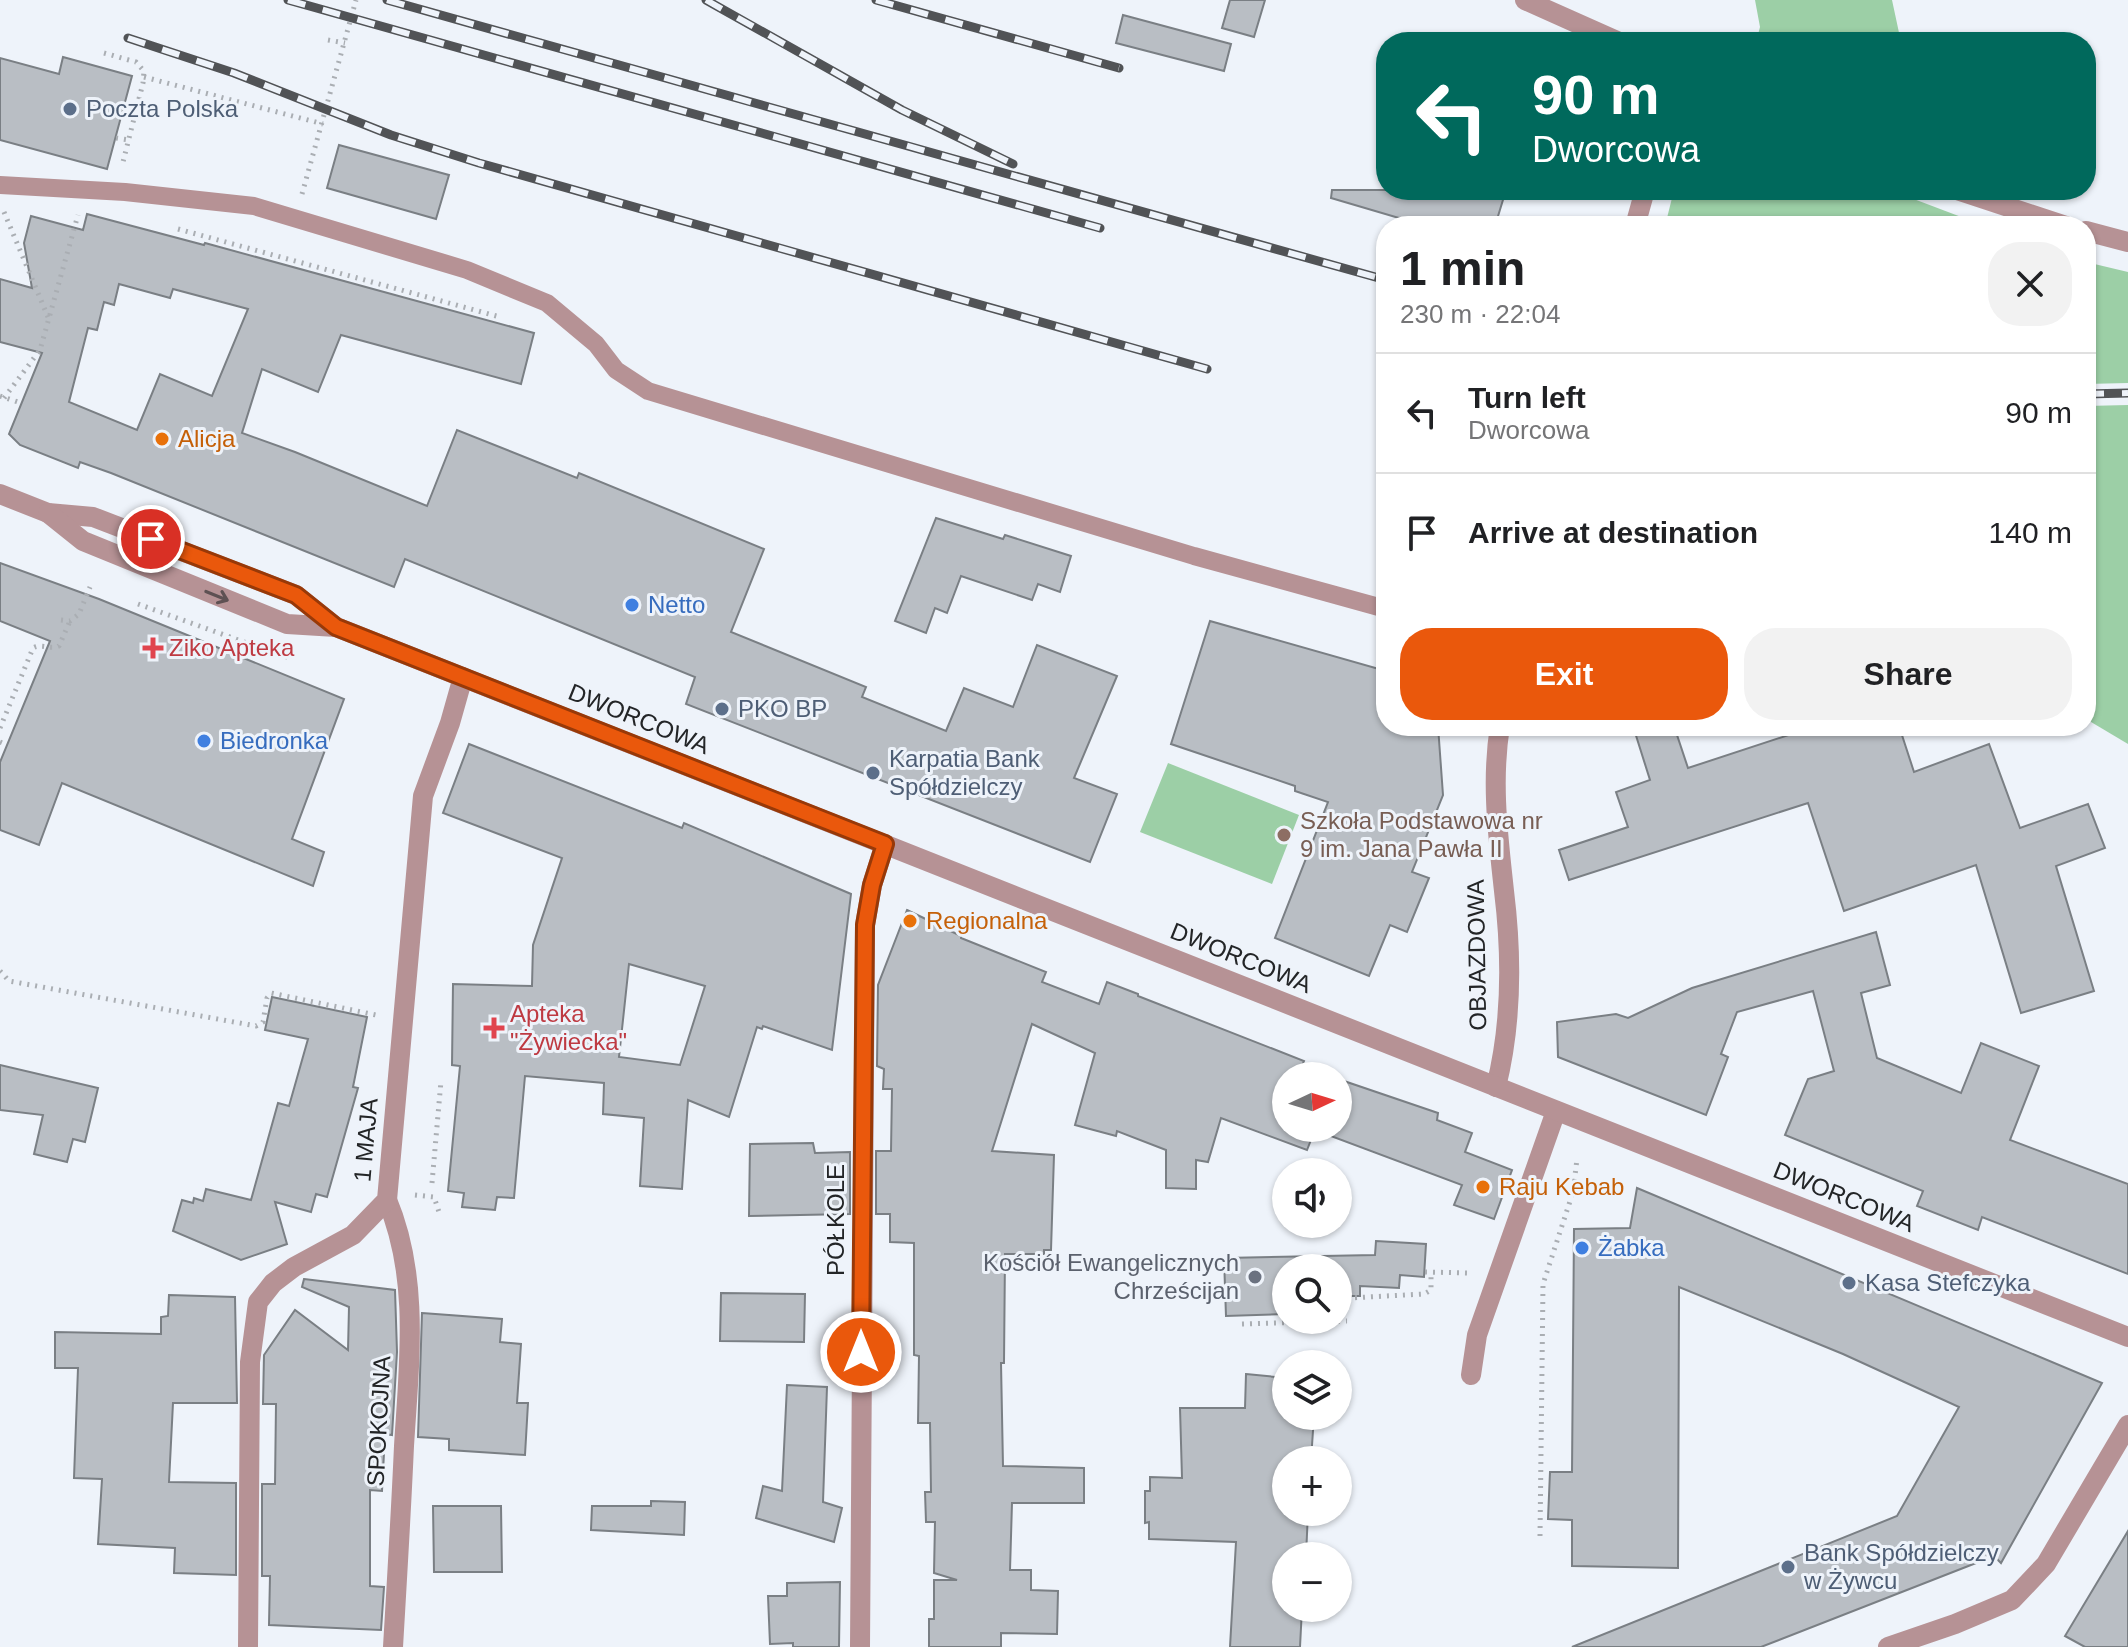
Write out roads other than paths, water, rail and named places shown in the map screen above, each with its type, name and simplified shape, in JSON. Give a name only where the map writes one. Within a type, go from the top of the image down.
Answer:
[{"type":"street","points":[[1525,0],[1597,32]]},
{"type":"street","points":[[1987,200],[2036,216]]},
{"type":"street","points":[[2096,234],[2128,242]]},
{"type":"street","name":"DWORCOWA","points":[[0,494],[48,513],[93,517],[296,595],[336,627],[2128,1337]]},
{"type":"street","name":"DWORCOWA","points":[[48,513],[83,541],[287,624],[336,627]]},
{"type":"street","name":"1 MAJA","points":[[248,1647],[250,1362],[258,1302],[273,1283],[294,1267],[353,1235],[387,1200],[423,796],[463,677]]},
{"type":"street","name":"OBJAZDOWA","points":[[1496,1087],[1505,1052],[1509,989],[1505,893],[1494,792],[1499,736]]},
{"type":"street","name":"PÓŁKOLE","points":[[860,1647],[865,925],[872,885],[885,844]]},
{"type":"street","points":[[1471,1375],[1477,1335],[1556,1111]]},
{"type":"street","name":"SPOKOJNA","points":[[387,1200],[399,1229],[410,1291],[409,1368],[393,1647]]},
{"type":"street","points":[[1888,1647],[2012,1600],[2046,1564],[2128,1425]]},
{"type":"lane","points":[[0,185],[193,198],[254,206],[467,270],[547,303],[596,344],[616,370],[648,391],[1194,556],[1376,606]]},
{"type":"railway","points":[[288,0],[1100,228]]},
{"type":"railway","points":[[387,0],[1376,277]]},
{"type":"railway","points":[[706,0],[902,110],[1013,164]]},
{"type":"railway","points":[[876,0],[1119,68]]},
{"type":"railway","points":[[128,38],[234,73],[391,135],[479,163],[1207,369]]},
{"type":"railway","points":[[2096,394],[2128,393]]},
{"type":"place","name":"Poczta Polska","points":[[70,109]]},
{"type":"place","name":"Alicja","points":[[162,439]]},
{"type":"place","name":"Netto","points":[[632,605]]},
{"type":"place","name":"Ziko Apteka","points":[[153,648]]},
{"type":"place","name":"PKO BP","points":[[722,709]]},
{"type":"place","name":"Biedronka","points":[[204,741]]},
{"type":"place","name":"Karpatia Bank Spółdzielczy","points":[[873,773]]},
{"type":"place","name":"Szkoła Podstawowa nr 9 im. Jana Pawła II","points":[[1284,835]]},
{"type":"place","name":"Regionalna","points":[[910,921]]},
{"type":"place","name":"Apteka \"Żywiecka\"","points":[[494,1028]]},
{"type":"place","name":"Raju Kebab","points":[[1483,1187]]},
{"type":"place","name":"Żabka","points":[[1582,1248]]},
{"type":"place","name":"Kościół Ewangelicznych Chrześcijan","points":[[1255,1277]]},
{"type":"place","name":"Kasa Stefczyka","points":[[1849,1283]]},
{"type":"place","name":"Bank Spółdzielczy w Żywcu","points":[[1788,1567]]}]
